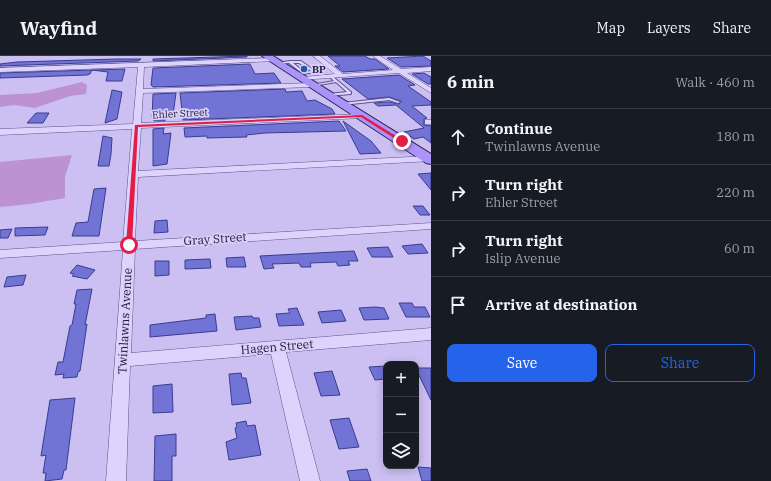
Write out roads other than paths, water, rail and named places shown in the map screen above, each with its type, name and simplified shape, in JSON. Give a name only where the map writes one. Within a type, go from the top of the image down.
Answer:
[{"type":"main road","points":[[273,60],[306,72],[336,98],[430,159]]},
{"type":"street","points":[[316,56],[336,78]]},
{"type":"street","points":[[376,56],[431,91]]},
{"type":"street","points":[[0,70],[273,60]]},
{"type":"street","name":"Twinlawns Avenue","points":[[116,481],[124,360],[133,174],[141,64]]},
{"type":"street","points":[[139,91],[306,72],[336,78],[431,69]]},
{"type":"street","name":"Ehler Street","points":[[0,132],[362,116]]},
{"type":"street","points":[[133,174],[430,159]]},
{"type":"street","name":"Gray Street","points":[[0,254],[431,226]]},
{"type":"street","name":"Hagen Street","points":[[124,360],[431,334]]},
{"type":"street","points":[[277,347],[310,481]]},
{"type":"lane","points":[[273,60],[300,62],[306,72]]},
{"type":"lane","points":[[290,62],[306,72]]},
{"type":"lane","points":[[336,78],[350,93],[336,98]]},
{"type":"lane","points":[[336,98],[389,98],[398,102]]},
{"type":"place","name":"BP","points":[[304,69]]}]
